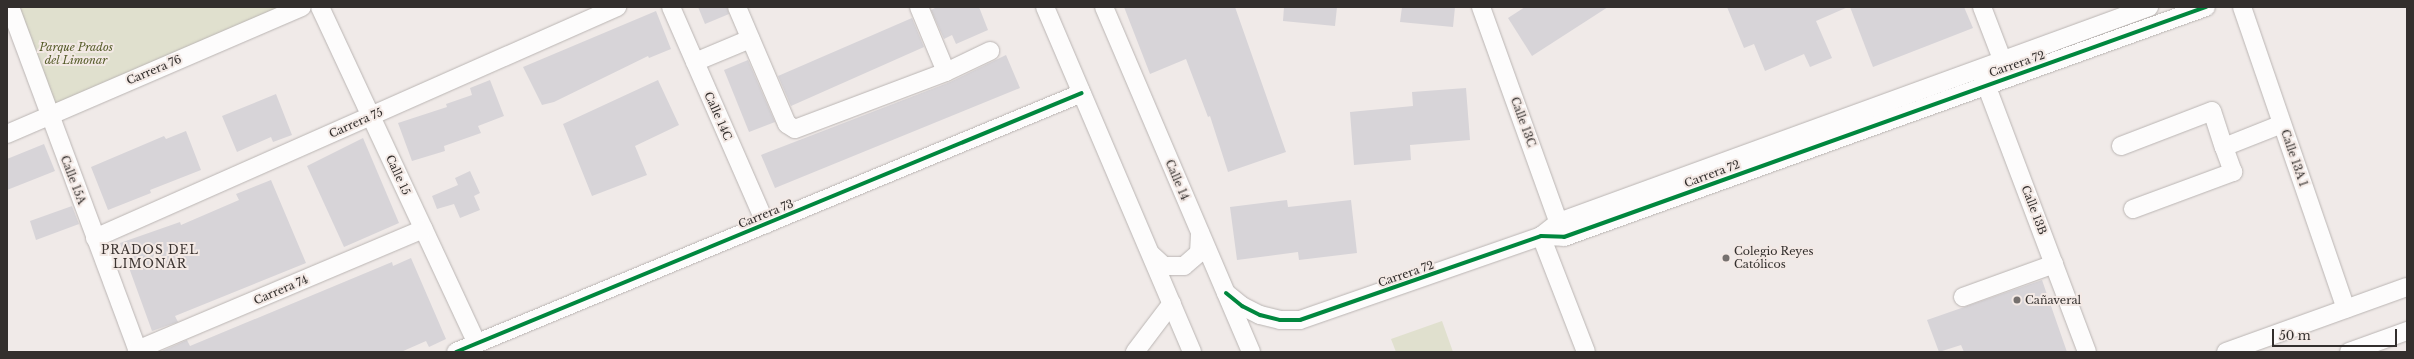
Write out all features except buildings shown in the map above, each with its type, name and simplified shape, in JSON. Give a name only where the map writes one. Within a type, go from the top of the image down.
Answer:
[{"type":"street","name":"Calle 15A","points":[[10,7],[49,116],[138,351]]},
{"type":"street","name":"Carrera 76","points":[[7,134],[302,7]]},
{"type":"street","name":"Calle 15","points":[[320,7],[477,344]]},
{"type":"street","name":"Carrera 75","points":[[95,238],[617,7]]},
{"type":"street","name":"Calle 14C","points":[[671,7],[766,224]]},
{"type":"street","points":[[737,7],[787,124],[795,129],[946,72],[990,51]]},
{"type":"street","points":[[919,7],[946,72]]},
{"type":"street","points":[[1045,7],[1192,352]]},
{"type":"street","name":"Calle 14","points":[[1104,7],[1251,352]]},
{"type":"street","name":"Calle 13C","points":[[1481,7],[1561,229]]},
{"type":"street","points":[[1982,7],[2002,59]]},
{"type":"street","name":"Carrera 72","points":[[1226,292],[1242,306],[1260,315],[1280,320],[1300,320],[1561,229],[1980,67],[2149,7]]},
{"type":"street","name":"Carrera 72","points":[[1561,229],[1986,85],[2206,7]]},
{"type":"street","name":"Calle 13A 1","points":[[2242,7],[2346,309]]},
{"type":"street","points":[[695,62],[750,39]]},
{"type":"street","name":"Calle 13B","points":[[1980,67],[2087,352]]},
{"type":"street","name":"Carrera 73","points":[[456,352],[1082,93]]},
{"type":"street","points":[[2121,146],[2212,111],[2233,172],[2133,208]]},
{"type":"street","points":[[2224,146],[2282,124]]},
{"type":"street","name":"Carrera 74","points":[[138,351],[424,229]]},
{"type":"street","points":[[1150,252],[1164,266],[1184,266],[1199,252],[1200,233]]},
{"type":"street","points":[[1542,236],[1586,352]]},
{"type":"street","points":[[1964,297],[2054,264]]},
{"type":"street","points":[[2226,352],[2407,287]]},
{"type":"street","points":[[1135,352],[1172,303]]},
{"type":"street","points":[[2359,350],[2407,331]]},
{"type":"green space","name":"Parque Prados del Limonar","points":[[10,7],[302,7],[49,116]]},
{"type":"green space","points":[[1442,321],[1453,352],[1396,352],[1391,339]]},
{"type":"cycle path","points":[[1226,293],[1242,306],[1260,315],[1280,320],[1300,320],[1541,236],[1564,237],[2206,7]]},
{"type":"cycle path","points":[[456,352],[1082,93]]},
{"type":"place","name":"Colegio Reyes Católicos","points":[[1726,258]]},
{"type":"place","name":"Cañaveral","points":[[2017,300]]},
{"type":"district","name":"PRADOS DEL LIMONAR","points":[[150,257]]}]
